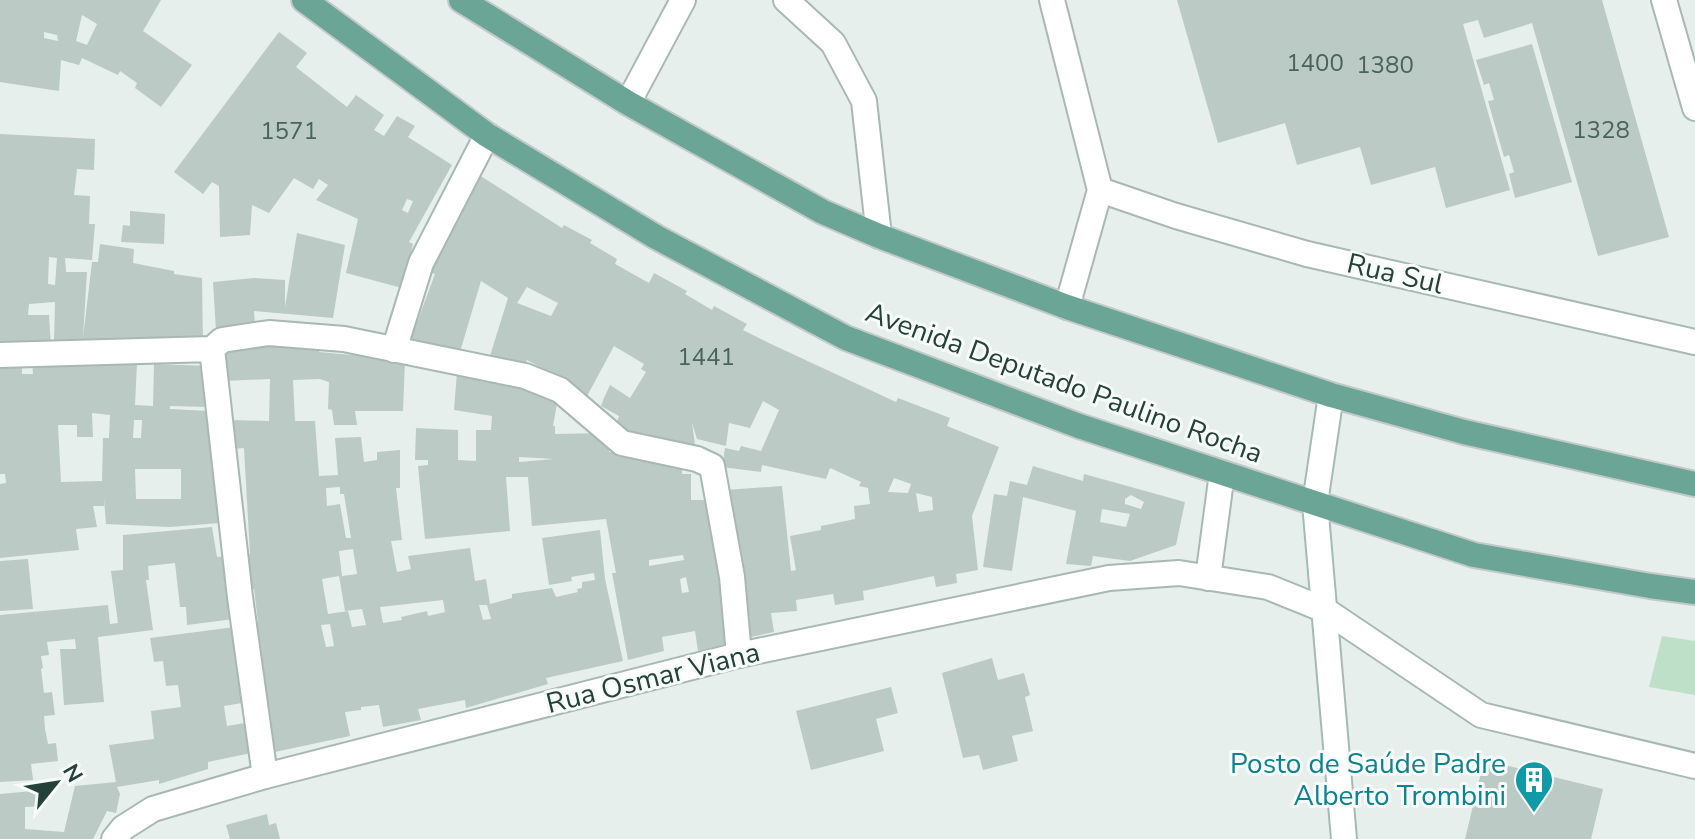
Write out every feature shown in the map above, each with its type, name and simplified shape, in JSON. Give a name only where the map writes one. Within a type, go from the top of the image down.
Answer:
[{"type":"main road","name":"Avenida Deputado Paulino Rocha","points":[[304,0],[487,135],[656,237],[846,338],[1079,426],[1474,555],[1695,592]]},
{"type":"main road","points":[[461,0],[628,103],[823,212],[879,236],[1067,307],[1331,395],[1464,432],[1695,484]]},
{"type":"street","points":[[628,103],[683,0]]},
{"type":"street","points":[[786,0],[833,43],[864,101],[879,236]]},
{"type":"street","points":[[1052,0],[1100,190],[1067,307]]},
{"type":"street","points":[[1664,0],[1695,108]]},
{"type":"street","points":[[394,350],[421,263],[487,135]]},
{"type":"street","name":"Rua Sul","points":[[1100,190],[1307,254],[1695,342]]},
{"type":"street","points":[[0,355],[212,349],[222,340],[269,333],[344,339],[525,376],[560,390],[622,443],[697,459],[712,466],[732,577],[739,655]]},
{"type":"street","points":[[212,349],[240,597],[265,776]]},
{"type":"street","points":[[1331,395],[1315,503],[1344,839]]},
{"type":"street","points":[[1208,578],[1222,473]]},
{"type":"street","name":"Rua Osmar Viana","points":[[114,839],[123,828],[153,809],[265,776],[739,655],[1109,578],[1179,573],[1268,587],[1325,610]]},
{"type":"street","points":[[1325,610],[1481,715],[1695,766]]},
{"type":"green space","points":[[1662,636],[1695,641],[1695,695],[1649,687]]},
{"type":"building","points":[[0,0],[161,0],[143,31],[192,65],[161,107],[135,88],[137,83],[120,71],[118,75],[82,58],[79,65],[61,60],[59,91],[0,82]],"holes":[[[82,15],[97,24],[87,45],[76,41]],[[44,32],[57,35],[58,41],[44,38]]]},
{"type":"building","points":[[1177,0],[1602,0],[1669,237],[1598,256],[1532,23],[1484,38],[1478,20],[1463,24],[1510,190],[1446,208],[1435,167],[1371,185],[1360,147],[1297,165],[1285,123],[1218,143]]},
{"type":"building","points":[[279,32],[307,53],[296,67],[301,71],[347,107],[356,95],[384,115],[374,130],[384,136],[397,116],[415,126],[408,137],[452,165],[409,242],[413,244],[402,288],[346,273],[358,219],[316,200],[328,185],[319,179],[313,189],[294,178],[269,213],[252,205],[250,235],[220,237],[219,186],[212,182],[203,194],[174,172]],"holes":[[[407,199],[413,201],[408,213],[402,210]]]},
{"type":"building","points":[[1532,44],[1572,182],[1515,198],[1509,174],[1514,172],[1509,155],[1504,157],[1488,101],[1494,100],[1489,83],[1484,85],[1476,60]]},
{"type":"building","points":[[0,134],[95,139],[94,170],[77,169],[74,195],[90,196],[89,224],[95,224],[92,260],[65,258],[66,272],[87,272],[83,338],[92,262],[98,262],[100,244],[134,249],[133,263],[202,278],[203,345],[54,342],[55,302],[29,304],[28,315],[49,315],[51,347],[0,347]],"holes":[[[49,257],[57,258],[55,285],[48,284]]]},
{"type":"building","points":[[476,173],[562,228],[564,225],[592,240],[590,243],[617,259],[615,264],[649,283],[654,273],[687,291],[685,294],[712,310],[714,306],[747,324],[743,330],[771,344],[896,402],[898,398],[950,418],[947,426],[999,447],[972,516],[978,570],[956,574],[957,583],[936,587],[934,576],[863,591],[864,600],[835,605],[833,594],[796,600],[797,611],[771,613],[774,632],[746,638],[725,490],[782,486],[791,571],[796,570],[790,536],[855,519],[854,506],[870,504],[868,488],[859,486],[861,482],[830,468],[826,479],[762,465],[761,472],[722,467],[725,448],[739,451],[741,446],[761,451],[779,410],[763,401],[750,428],[729,423],[726,446],[697,439],[692,423],[696,452],[613,433],[619,416],[601,406],[604,398],[610,385],[630,398],[646,372],[641,369],[644,364],[614,346],[586,398],[558,377],[527,360],[523,368],[489,359],[508,298],[481,281],[460,352],[409,344],[435,274],[422,268]],"holes":[[[527,287],[558,303],[551,316],[517,303]],[[894,478],[911,484],[908,493],[888,492]],[[916,493],[932,497],[933,510],[919,512]]]},
{"type":"building","points":[[130,211],[165,214],[164,244],[121,242],[123,225],[130,226]]},
{"type":"building","points":[[297,233],[345,245],[333,318],[254,311],[255,325],[216,330],[213,282],[254,278],[285,280],[285,307]]},
{"type":"building","points":[[318,341],[319,352],[405,360],[403,411],[355,411],[357,425],[334,425],[332,410],[328,409],[329,382],[320,379],[293,380],[295,421],[315,421],[319,476],[338,475],[335,438],[361,437],[364,462],[377,460],[377,452],[400,450],[400,488],[396,488],[402,540],[391,541],[397,572],[411,569],[408,556],[470,548],[475,581],[486,579],[490,604],[512,598],[512,594],[552,588],[556,597],[578,592],[582,582],[595,580],[594,573],[549,585],[542,538],[600,530],[605,579],[623,661],[546,678],[548,684],[466,708],[465,700],[418,709],[421,720],[383,727],[379,705],[361,707],[361,710],[345,712],[350,736],[270,753],[246,624],[258,622],[254,589],[247,590],[245,556],[250,554],[244,448],[233,449],[232,420],[269,421],[270,379],[224,381],[222,344]],"holes":[[[340,487],[340,494],[344,494],[351,538],[346,538],[340,504],[327,506],[326,488]],[[353,549],[357,574],[342,576],[339,551]],[[339,576],[345,611],[362,609],[366,625],[352,627],[348,611],[328,614],[322,579]],[[443,600],[445,612],[428,616],[427,611],[383,623],[380,607]],[[479,605],[487,605],[491,619],[483,620]],[[330,624],[334,646],[326,647],[321,625]]]},
{"type":"building","points":[[32,360],[137,364],[135,405],[153,406],[154,364],[209,366],[209,407],[170,406],[170,409],[209,411],[208,440],[214,440],[220,523],[170,527],[106,524],[104,499],[104,506],[93,506],[97,527],[76,529],[79,550],[0,558],[0,484],[6,483],[5,474],[0,474],[0,363],[22,364],[22,374],[33,374]],"holes":[[[92,413],[110,415],[109,438],[103,438],[102,481],[61,482],[58,425],[77,425],[77,437],[93,437]],[[134,420],[142,420],[141,438],[133,438]],[[135,469],[181,469],[181,499],[136,499]]]},
{"type":"building","points":[[457,372],[559,393],[553,426],[555,434],[608,433],[609,452],[668,454],[682,462],[682,474],[691,474],[691,500],[712,500],[737,643],[698,651],[695,631],[662,637],[664,651],[628,660],[606,519],[532,526],[528,477],[506,477],[510,531],[425,539],[418,466],[428,465],[428,460],[415,460],[416,428],[458,430],[458,460],[476,461],[476,430],[491,430],[492,416],[454,410]],"holes":[[[519,457],[554,459],[519,462]],[[683,555],[684,560],[649,566],[649,560]],[[686,577],[689,592],[682,593],[680,579]]]},
{"type":"building","points":[[1033,466],[1083,481],[1084,474],[1185,502],[1176,545],[1130,561],[1093,556],[1091,566],[1066,564],[1076,511],[1023,497],[1012,571],[983,567],[994,494],[1007,496],[1010,481],[1027,485]],"holes":[[[1131,495],[1144,502],[1141,509],[1125,504],[1125,499]],[[1102,509],[1130,514],[1126,527],[1100,522]]]},
{"type":"building","points":[[212,527],[217,557],[227,556],[234,619],[187,625],[186,607],[180,607],[175,563],[148,566],[149,580],[146,580],[153,630],[98,637],[104,702],[64,705],[60,649],[76,649],[75,639],[47,642],[49,655],[41,656],[41,669],[44,693],[52,692],[55,715],[44,716],[45,729],[48,744],[56,743],[58,761],[31,764],[33,780],[0,782],[0,615],[108,605],[110,624],[118,623],[111,571],[123,570],[123,535]]},
{"type":"building","points":[[28,559],[33,609],[0,611],[0,561]]},
{"type":"building","points":[[235,627],[248,702],[224,706],[227,726],[251,722],[256,752],[208,762],[208,769],[159,784],[159,780],[117,787],[120,794],[116,813],[107,811],[93,839],[0,839],[0,794],[43,790],[44,806],[25,807],[25,829],[64,832],[75,786],[116,782],[109,745],[154,739],[151,711],[181,707],[178,685],[166,686],[163,661],[154,662],[150,638]]},
{"type":"building","points":[[992,658],[998,680],[1024,673],[1030,695],[1025,697],[1033,731],[1012,736],[1018,761],[983,770],[979,755],[963,758],[942,673]]},
{"type":"building","points":[[891,687],[898,713],[876,719],[884,751],[811,770],[796,711]]},
{"type":"building","name":"Posto de Saúde Padre Alberto Trombini","points":[[1484,760],[1603,789],[1591,839],[1465,839]]},
{"type":"building","points":[[267,814],[269,825],[276,823],[280,839],[230,839],[226,825]]},
{"type":"place","name":"Posto de Saúde Padre Alberto Trombini","points":[[1534,814]]}]
